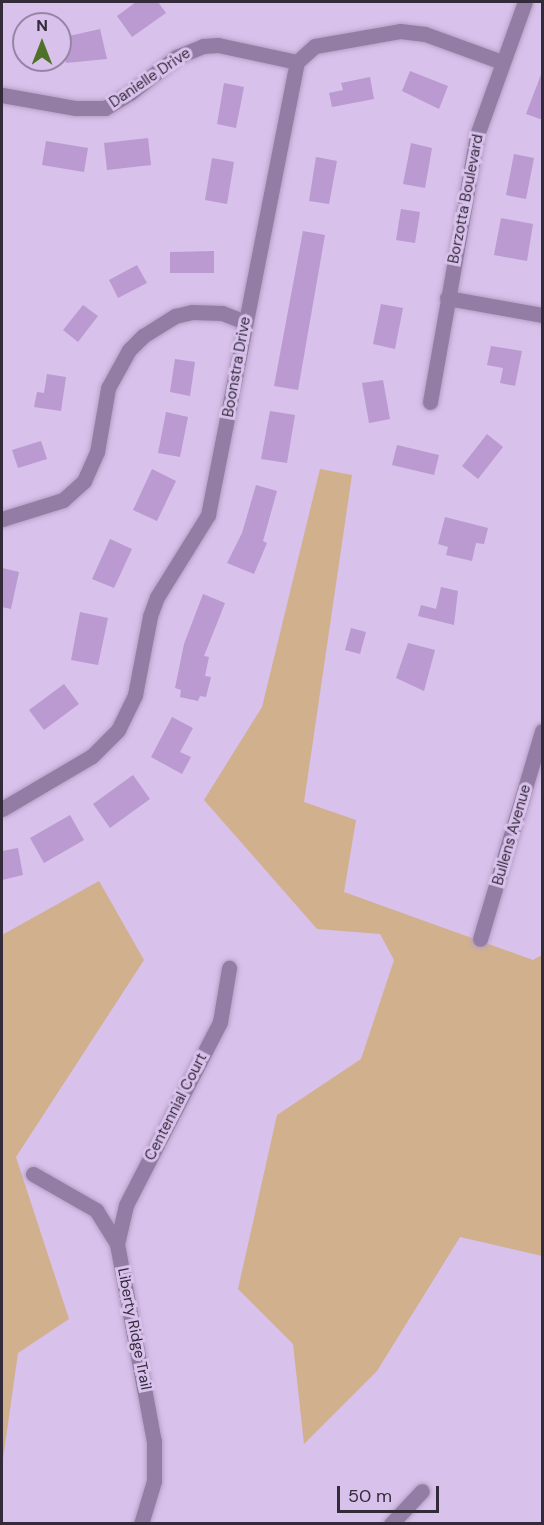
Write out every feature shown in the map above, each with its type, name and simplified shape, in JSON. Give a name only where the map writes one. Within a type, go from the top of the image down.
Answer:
[{"type":"street","name":"Borzotta Boulevard","points":[[430,402],[477,135],[525,2]]},
{"type":"street","points":[[297,62],[315,46],[400,31],[425,34],[502,62]]},
{"type":"street","name":"Danielle Drive","points":[[2,96],[76,108],[105,108],[130,93],[176,57],[204,46],[218,45],[297,62]]},
{"type":"street","name":"Boonstra Drive","points":[[2,809],[92,756],[112,738],[128,714],[157,597],[199,534],[215,494],[245,322],[297,62]]},
{"type":"street","points":[[447,298],[543,315]]},
{"type":"street","points":[[2,519],[63,500],[84,481],[97,452],[108,388],[129,350],[143,336],[175,316],[192,312],[222,313],[245,322]]},
{"type":"street","name":"Bullens Avenue","points":[[480,939],[543,731]]},
{"type":"street","name":"Centennial Court","points":[[117,1244],[126,1205],[220,1022],[229,968]]},
{"type":"street","name":"Liberty Ridge Trail","points":[[33,1174],[96,1210],[117,1244],[154,1441],[154,1481],[141,1524]]},
{"type":"street","points":[[391,1524],[422,1491]]},
{"type":"shaded area","points":[[320,469],[352,475],[304,802],[356,820],[344,892],[533,960],[542,955],[542,1256],[460,1237],[377,1371],[304,1444],[293,1344],[238,1289],[277,1115],[361,1059],[394,960],[380,934],[317,929],[204,800],[262,707]]},
{"type":"shaded area","points":[[99,881],[144,960],[16,1157],[69,1319],[18,1353],[2,1466],[2,935]]},
{"type":"building","points":[[136,2],[158,2],[166,13],[132,37],[117,16]]},
{"type":"building","points":[[100,29],[107,59],[72,62],[72,35]]},
{"type":"building","points":[[410,71],[448,86],[439,109],[402,91]]},
{"type":"building","points":[[543,73],[543,120],[526,114]]},
{"type":"building","points":[[370,77],[374,99],[332,107],[329,93],[343,90],[341,83]]},
{"type":"building","points":[[224,83],[244,87],[236,128],[217,124]]},
{"type":"building","points":[[148,138],[151,165],[107,170],[104,143]]},
{"type":"building","points":[[46,141],[88,148],[84,172],[42,165]]},
{"type":"building","points":[[411,143],[432,148],[425,188],[403,184]]},
{"type":"building","points":[[514,154],[534,158],[526,199],[506,195]]},
{"type":"building","points":[[316,157],[337,161],[329,204],[309,201]]},
{"type":"building","points":[[212,158],[234,162],[227,204],[205,200]]},
{"type":"building","points":[[401,209],[420,212],[415,243],[396,240]]},
{"type":"building","points":[[501,218],[533,224],[527,261],[494,255]]},
{"type":"building","points":[[303,231],[325,235],[298,390],[274,386]]},
{"type":"building","points":[[214,251],[214,273],[170,273],[170,252]]},
{"type":"building","points":[[137,265],[147,283],[118,298],[109,280]]},
{"type":"building","points":[[381,304],[403,308],[395,349],[373,344]]},
{"type":"building","points":[[83,305],[98,316],[78,342],[63,330]]},
{"type":"building","points":[[491,346],[522,351],[515,386],[500,383],[503,368],[487,365]]},
{"type":"building","points":[[175,359],[195,362],[190,396],[170,392]]},
{"type":"building","points":[[47,374],[66,377],[61,411],[34,407],[37,392],[44,393]]},
{"type":"building","points":[[383,380],[390,419],[369,423],[362,383]]},
{"type":"building","points":[[270,411],[295,415],[287,463],[261,459]]},
{"type":"building","points":[[166,412],[188,417],[180,457],[158,453]]},
{"type":"building","points":[[487,434],[503,447],[478,479],[462,466]]},
{"type":"building","points":[[41,441],[47,459],[18,468],[12,450]]},
{"type":"building","points":[[397,445],[439,455],[434,475],[392,465]]},
{"type":"building","points":[[152,469],[176,481],[157,521],[133,510]]},
{"type":"building","points":[[256,485],[277,491],[263,541],[267,543],[254,574],[227,563],[242,533]]},
{"type":"building","points":[[445,517],[488,528],[484,544],[476,543],[472,561],[446,555],[448,547],[438,544]]},
{"type":"building","points":[[110,539],[132,549],[114,588],[92,579]]},
{"type":"building","points":[[2,568],[19,572],[11,609],[2,607]]},
{"type":"building","points":[[441,587],[458,591],[454,625],[418,616],[421,605],[436,609]]},
{"type":"building","points":[[203,594],[225,603],[204,656],[209,657],[205,676],[211,677],[206,697],[200,696],[198,701],[180,697],[181,690],[175,688],[184,644]]},
{"type":"building","points":[[80,612],[108,618],[98,665],[71,660]]},
{"type":"building","points":[[351,628],[366,632],[360,654],[345,650]]},
{"type":"building","points":[[408,643],[435,650],[424,691],[396,678]]},
{"type":"building","points":[[64,684],[79,704],[44,730],[29,710]]},
{"type":"building","points":[[172,717],[193,728],[180,752],[191,757],[182,774],[151,757]]},
{"type":"building","points":[[133,775],[150,799],[110,828],[93,804]]},
{"type":"building","points":[[70,815],[84,840],[44,863],[30,838]]},
{"type":"building","points":[[18,848],[23,875],[2,880],[2,851]]}]
